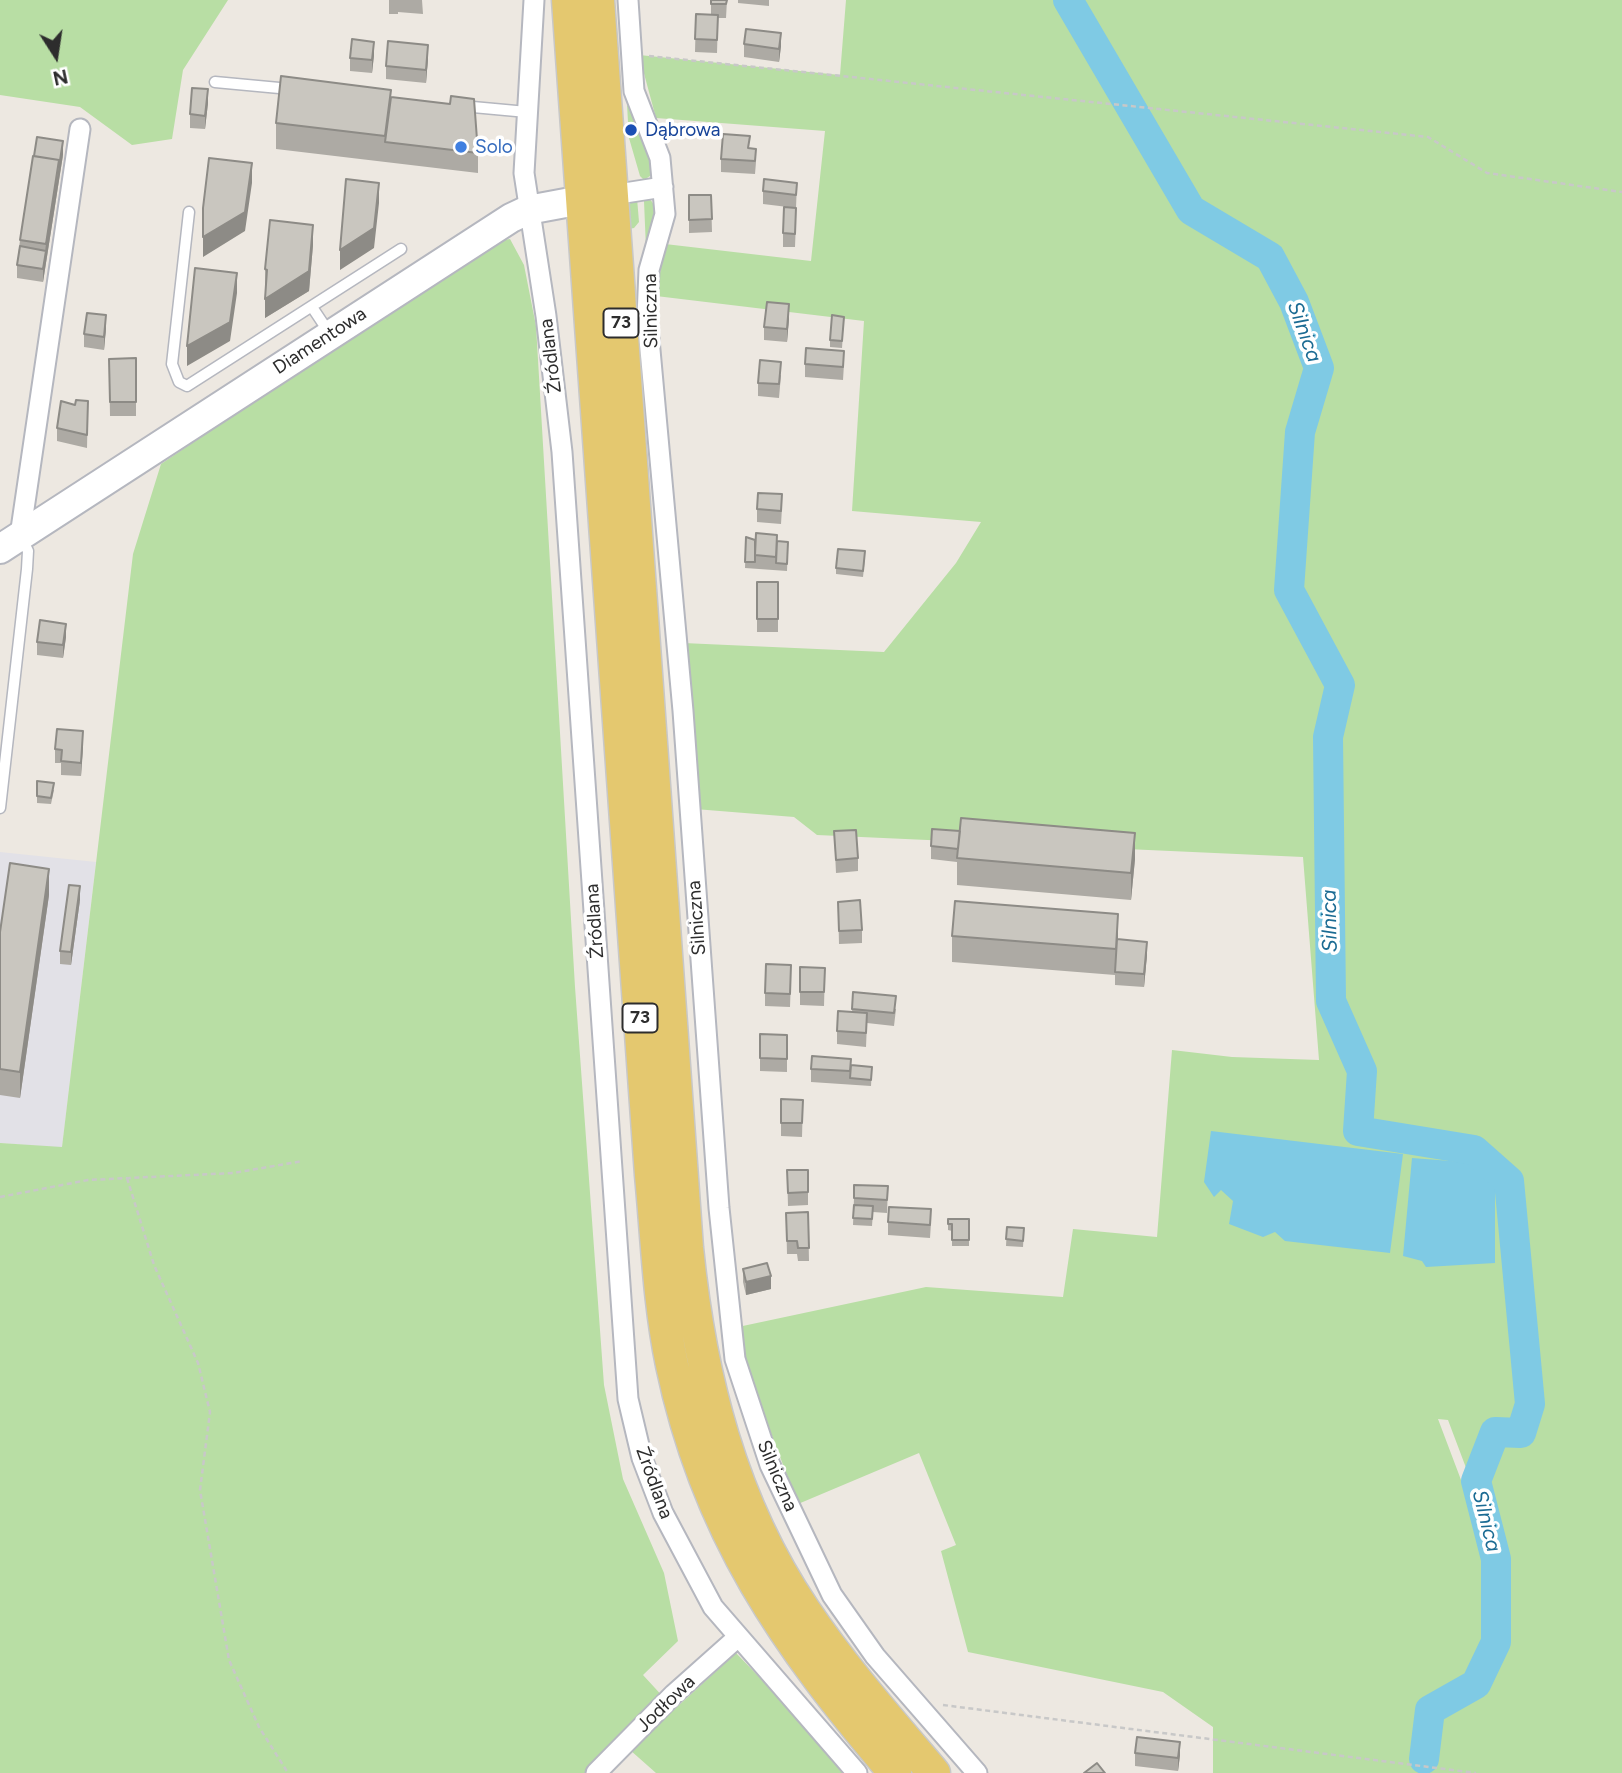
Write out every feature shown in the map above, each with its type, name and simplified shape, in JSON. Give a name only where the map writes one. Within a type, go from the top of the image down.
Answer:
[{"type":"main road","name":"73","points":[[568,0],[597,197],[688,1248],[700,1350],[729,1456],[743,1495],[778,1565],[803,1608],[843,1663],[934,1773]]},
{"type":"main road","name":"73","points":[[598,0],[597,197],[652,1175],[671,1363],[701,1468],[748,1576],[818,1681],[895,1773]]},
{"type":"street","name":"Źródlana","points":[[534,0],[524,173],[528,211],[541,274],[562,453],[628,1399],[642,1458],[663,1513],[713,1607],[857,1773]]},
{"type":"street","name":"Silniczna","points":[[628,0],[634,91],[660,158],[663,187],[665,214],[649,270],[647,317],[683,711],[719,1208],[736,1359],[770,1465],[832,1595],[874,1656],[977,1773]]},
{"type":"street","points":[[10,542],[80,129]]},
{"type":"street","name":"Diamentowa","points":[[10,542],[511,218],[528,211],[663,187]]},
{"type":"street","name":"Jodłowa","points":[[596,1773],[674,1694],[738,1637]]},
{"type":"lane","points":[[215,82],[296,90]]},
{"type":"lane","points":[[446,104],[527,112]]},
{"type":"lane","points":[[189,212],[172,364],[179,382],[187,386],[198,382],[401,249]]},
{"type":"lane","points":[[312,307],[330,334]]},
{"type":"lane","points":[[0,808],[28,551],[10,542]]},
{"type":"path","points":[[631,55],[1428,137],[1487,173],[1622,192]]},
{"type":"path","points":[[0,1197],[88,1180],[233,1173],[303,1161]]},
{"type":"path","points":[[127,1178],[154,1265],[198,1363],[211,1412],[200,1490],[229,1660],[260,1727],[288,1773]]},
{"type":"path","points":[[915,1701],[1476,1773]]},
{"type":"shaded area","points":[[0,852],[96,862],[62,1148],[0,1143]]},
{"type":"green space","points":[[0,0],[228,0],[183,70],[172,139],[132,145],[80,107],[0,95]]},
{"type":"green space","points":[[846,0],[1622,0],[1622,1773],[1213,1773],[1213,1727],[1163,1692],[968,1652],[941,1551],[956,1545],[919,1453],[798,1504],[742,1357],[738,1327],[926,1287],[1063,1297],[1073,1229],[1157,1237],[1172,1050],[1232,1057],[1319,1060],[1303,857],[817,835],[794,817],[695,809],[683,643],[884,652],[956,563],[981,522],[852,511],[864,321],[656,296],[665,244],[811,261],[825,131],[656,118],[639,55],[840,75]],"holes":[[[1438,1419],[1448,1420],[1500,1558],[1501,1647],[1480,1687],[1435,1710],[1431,1752],[1420,1751],[1427,1706],[1476,1679],[1493,1639],[1492,1562]]]},
{"type":"green space","points":[[627,104],[649,150],[653,174],[644,180],[640,176],[629,138],[633,138],[632,123],[628,122]]},
{"type":"green space","points":[[647,197],[655,208],[655,214],[646,249],[644,201]]},
{"type":"green space","points":[[637,198],[639,222],[629,229],[627,206]]},
{"type":"green space","points":[[510,239],[524,265],[536,326],[575,987],[604,1385],[623,1479],[664,1573],[678,1641],[643,1675],[666,1700],[596,1773],[0,1773],[0,1143],[62,1147],[133,554],[161,464],[491,242]]},
{"type":"green space","points":[[736,1653],[792,1711],[843,1773],[656,1773],[630,1750]]},
{"type":"water","points":[[1211,1131],[1403,1154],[1390,1253],[1285,1241],[1275,1232],[1263,1237],[1229,1224],[1233,1201],[1221,1190],[1214,1197],[1204,1182]]},
{"type":"water","points":[[1412,1158],[1477,1163],[1495,1187],[1495,1263],[1426,1267],[1422,1261],[1403,1256]]},
{"type":"building","points":[[711,0],[727,0],[726,4],[711,4]]},
{"type":"building","points":[[696,14],[718,15],[717,40],[695,39]]},
{"type":"building","points":[[746,29],[781,33],[779,49],[744,44]]},
{"type":"building","points":[[352,39],[374,42],[372,60],[350,58]]},
{"type":"building","points":[[388,41],[428,45],[426,70],[386,66]]},
{"type":"building","points":[[281,76],[391,90],[385,136],[276,123]]},
{"type":"building","points":[[192,88],[208,89],[205,116],[190,114]]},
{"type":"building","points":[[451,96],[474,99],[478,153],[385,142],[391,97],[450,104]]},
{"type":"building","points":[[723,134],[750,136],[748,148],[756,149],[755,161],[721,159]]},
{"type":"building","points":[[37,137],[63,141],[59,167],[59,160],[34,156]]},
{"type":"building","points":[[33,156],[59,160],[46,244],[20,240]]},
{"type":"building","points":[[209,158],[252,163],[245,212],[203,237],[203,208]]},
{"type":"building","points":[[346,179],[379,183],[374,228],[340,250]]},
{"type":"building","points":[[764,179],[797,183],[796,195],[763,191]]},
{"type":"building","points":[[689,195],[711,195],[712,219],[689,220]]},
{"type":"building","points":[[784,207],[796,208],[795,234],[783,233]]},
{"type":"building","points":[[270,220],[313,225],[309,271],[265,299],[265,269]]},
{"type":"building","points":[[20,246],[46,251],[43,269],[17,265]]},
{"type":"building","points":[[195,268],[237,273],[230,322],[187,346]]},
{"type":"building","points":[[767,302],[789,304],[787,329],[764,327]]},
{"type":"building","points":[[87,313],[106,315],[104,337],[84,334]]},
{"type":"building","points":[[832,315],[844,317],[842,341],[830,340]]},
{"type":"building","points":[[806,348],[844,351],[843,367],[805,364]]},
{"type":"building","points":[[136,358],[136,402],[110,402],[109,359]]},
{"type":"building","points":[[760,360],[781,362],[779,384],[758,383]]},
{"type":"building","points":[[76,400],[88,401],[87,435],[57,428],[61,401],[75,405]]},
{"type":"building","points":[[758,493],[782,494],[781,511],[757,509]]},
{"type":"building","points":[[756,533],[777,535],[776,557],[755,555]]},
{"type":"building","points":[[746,537],[755,540],[755,562],[745,562]]},
{"type":"building","points":[[777,541],[788,542],[787,564],[776,563]]},
{"type":"building","points":[[838,549],[865,551],[863,571],[836,568]]},
{"type":"building","points":[[757,582],[778,582],[778,619],[757,619]]},
{"type":"building","points":[[40,620],[66,624],[63,645],[37,642]]},
{"type":"building","points":[[57,729],[83,731],[81,763],[61,761],[62,750],[55,749]]},
{"type":"building","points":[[37,781],[54,783],[51,798],[37,796]]},
{"type":"building","points":[[961,818],[1135,833],[1131,873],[957,858]]},
{"type":"building","points":[[932,829],[960,831],[958,849],[931,846]]},
{"type":"building","points":[[856,830],[858,858],[836,860],[834,831]]},
{"type":"building","points":[[10,863],[49,869],[20,1072],[0,1069],[0,932]]},
{"type":"building","points":[[69,885],[80,886],[71,952],[60,951]]},
{"type":"building","points":[[860,900],[862,930],[839,931],[838,902]]},
{"type":"building","points":[[955,901],[1118,914],[1116,949],[952,936]]},
{"type":"building","points":[[1117,939],[1147,942],[1144,974],[1115,972]]},
{"type":"building","points":[[766,964],[791,965],[790,994],[765,993]]},
{"type":"building","points":[[800,967],[825,968],[824,992],[800,992]]},
{"type":"building","points":[[853,992],[896,996],[894,1013],[852,1009]]},
{"type":"building","points":[[838,1011],[867,1013],[866,1033],[837,1031]]},
{"type":"building","points":[[760,1034],[787,1035],[787,1059],[760,1058]]},
{"type":"building","points":[[812,1056],[851,1059],[850,1071],[811,1069]]},
{"type":"building","points":[[851,1065],[872,1067],[871,1080],[850,1078]]},
{"type":"building","points":[[781,1099],[803,1100],[802,1123],[781,1123]]},
{"type":"building","points":[[787,1170],[808,1170],[808,1192],[788,1193]]},
{"type":"building","points":[[854,1185],[888,1186],[887,1200],[854,1198]]},
{"type":"building","points":[[854,1205],[873,1206],[872,1219],[853,1218]]},
{"type":"building","points":[[889,1207],[931,1209],[930,1225],[888,1222]]},
{"type":"building","points":[[808,1212],[809,1248],[798,1248],[797,1241],[787,1241],[786,1213]]},
{"type":"building","points":[[948,1219],[969,1219],[969,1240],[952,1240],[952,1224],[948,1224]]},
{"type":"building","points":[[1007,1227],[1024,1228],[1023,1241],[1006,1239]]},
{"type":"building","points":[[767,1263],[771,1276],[746,1282],[743,1269]]},
{"type":"building","points":[[1137,1737],[1180,1742],[1178,1758],[1135,1753]]},
{"type":"building","points":[[1097,1763],[1105,1773],[1084,1773]]},
{"type":"waterway","name":"Silnica","points":[[1068,0],[1191,210],[1270,257],[1294,302],[1319,368],[1300,432],[1289,590],[1340,685],[1328,737],[1331,1001],[1362,1071],[1358,1131],[1474,1150],[1509,1181],[1530,1404],[1521,1433],[1495,1432],[1476,1481],[1496,1559],[1496,1642],[1476,1684],[1430,1710],[1424,1759]]},
{"type":"place","name":"Dąbrowa","points":[[631,130]]},
{"type":"place","name":"Solo","points":[[461,147]]}]
